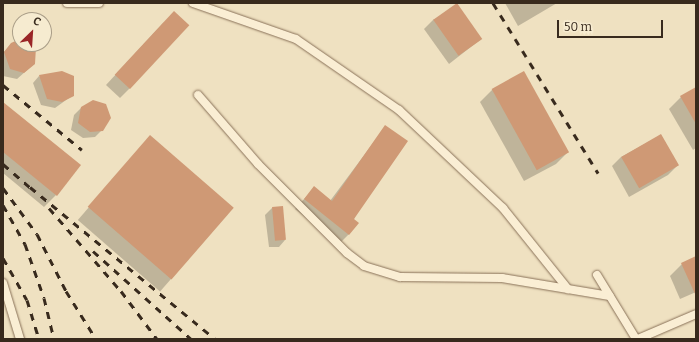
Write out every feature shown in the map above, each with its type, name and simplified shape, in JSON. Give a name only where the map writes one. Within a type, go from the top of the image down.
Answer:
[{"type":"lane","points":[[67,3],[100,3]]},
{"type":"lane","points":[[193,3],[296,39],[399,110],[502,208],[568,289]]},
{"type":"lane","points":[[198,95],[258,164],[347,253],[364,266],[400,277],[502,278],[610,296]]},
{"type":"lane","points":[[597,275],[637,339],[696,314]]},
{"type":"lane","points":[[3,300],[4,285]]},
{"type":"lane","points":[[4,285],[20,339]]},
{"type":"building","points":[[457,3],[482,39],[458,56],[433,20]]},
{"type":"building","points":[[174,11],[189,25],[130,89],[115,75]]},
{"type":"building","points":[[11,43],[12,52],[36,52],[35,64],[24,73],[10,69],[4,52]]},
{"type":"building","points":[[62,71],[74,76],[74,96],[62,102],[47,99],[39,75]]},
{"type":"building","points":[[524,71],[569,152],[537,170],[492,89]]},
{"type":"building","points":[[696,87],[696,124],[680,96]]},
{"type":"building","points":[[93,100],[106,104],[111,118],[103,131],[90,132],[78,123],[81,107]]},
{"type":"building","points":[[3,102],[81,165],[57,196],[3,152]]},
{"type":"building","points":[[385,125],[408,141],[354,219],[359,223],[349,235],[304,199],[314,186],[332,201]]},
{"type":"building","points":[[661,134],[679,165],[639,188],[621,157]]},
{"type":"building","points":[[150,135],[234,208],[171,280],[88,207]]},
{"type":"building","points":[[283,206],[286,240],[275,241],[272,207]]},
{"type":"building","points":[[696,256],[696,296],[681,263]]},
{"type":"railway","points":[[493,3],[598,173]]},
{"type":"railway","points":[[3,85],[82,150]]},
{"type":"railway","points":[[3,164],[33,190]]},
{"type":"railway","points":[[30,187],[215,339]]},
{"type":"railway","points":[[3,188],[37,234],[66,291],[96,339]]},
{"type":"railway","points":[[3,205],[25,244],[44,298],[54,339]]},
{"type":"railway","points":[[49,208],[121,291],[157,339]]},
{"type":"railway","points":[[93,251],[191,339]]},
{"type":"railway","points":[[3,258],[27,300],[39,339]]}]
